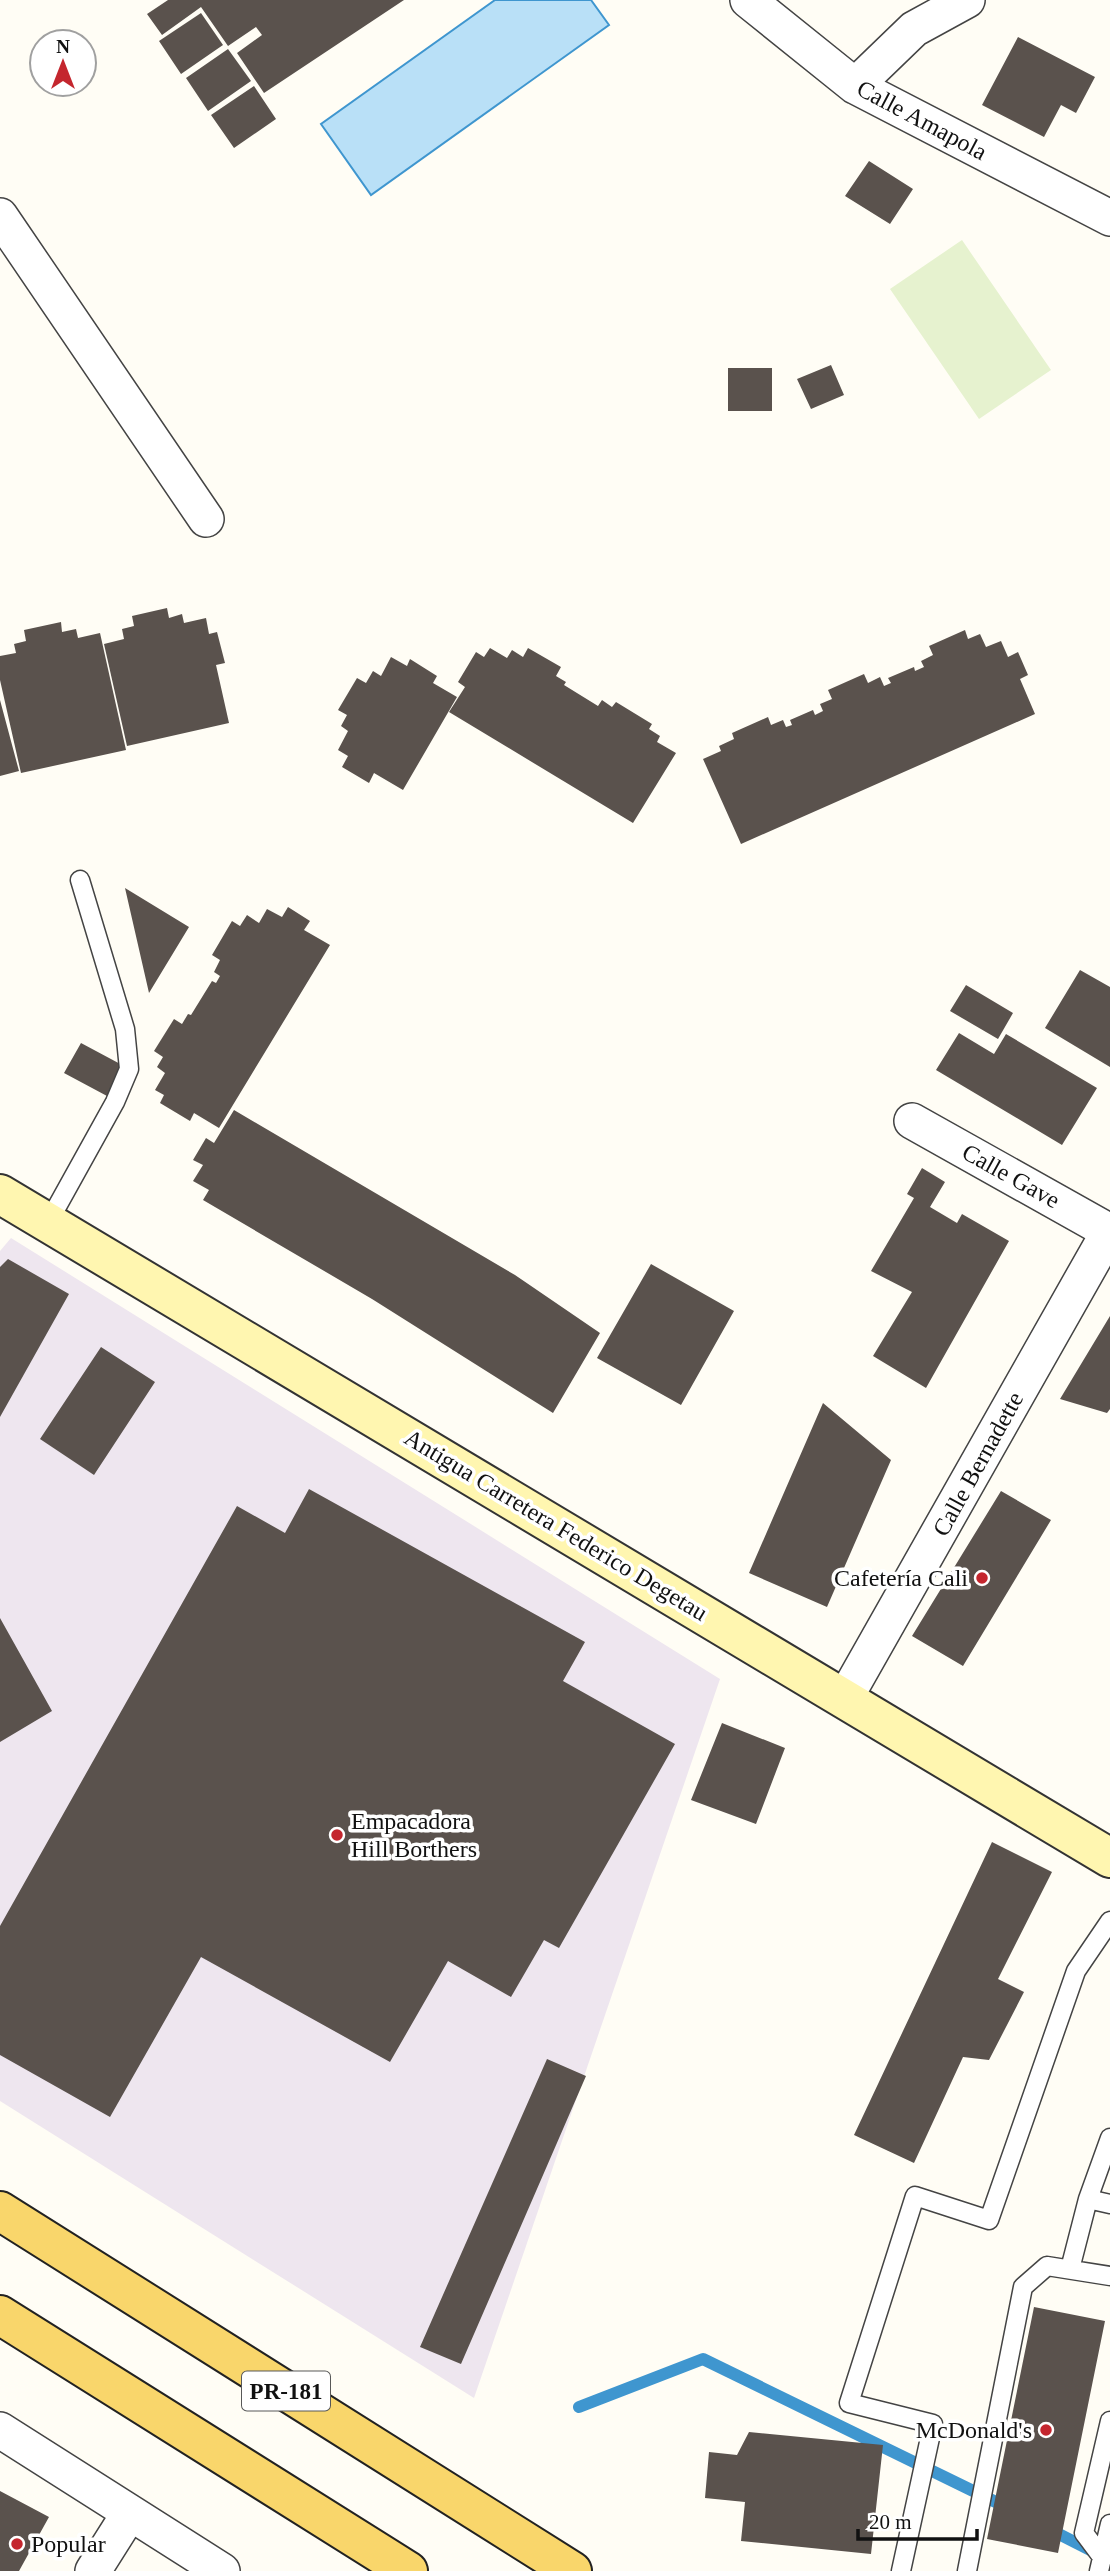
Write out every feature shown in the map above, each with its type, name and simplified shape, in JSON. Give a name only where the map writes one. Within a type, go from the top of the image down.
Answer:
[{"type":"main road","name":"PR-181","points":[[0,2211],[572,2571]]},
{"type":"main road","points":[[0,2315],[408,2571]]},
{"type":"street","name":"Calle Amapola","points":[[748,0],[855,86],[1110,218]]},
{"type":"street","points":[[855,86],[914,29],[967,0]]},
{"type":"street","points":[[0,216],[206,519]]},
{"type":"street","name":"Calle Gave","points":[[912,1121],[1110,1231]]},
{"type":"street","name":"Antigua Carretera Federico Degetau","points":[[4,1202],[48,1221],[1110,1858]]},
{"type":"street","name":"Calle Bernadette","points":[[845,1698],[1110,1231]]},
{"type":"street","points":[[0,2430],[222,2571]]},
{"type":"street","points":[[93,2571],[129,2514]]},
{"type":"lane","points":[[48,1221],[115,1102],[129,1069],[125,1029],[80,880]]},
{"type":"lane","points":[[901,2571],[933,2424],[849,2403],[915,2196],[989,2220],[1076,1971],[1110,1921]]},
{"type":"lane","points":[[1069,2269],[1088,2199],[1110,2138]]},
{"type":"lane","points":[[1088,2199],[1110,2204]]},
{"type":"lane","points":[[967,2571],[1023,2287],[1047,2266],[1110,2276]]},
{"type":"lane","points":[[1100,2564],[1084,2533],[1110,2421]]},
{"type":"lane","points":[[1100,2564],[1110,2524]]},
{"type":"shaded area","points":[[11,1238],[720,1679],[474,2398],[0,2101],[0,1251]]},
{"type":"green space","points":[[962,240],[1051,370],[979,419],[890,289]]},
{"type":"water","points":[[495,0],[591,0],[609,25],[371,195],[321,124]]},
{"type":"building","points":[[168,0],[404,0],[264,93],[237,53],[262,35],[256,27],[228,46],[201,7],[162,35],[147,14]]},
{"type":"building","points":[[201,13],[223,45],[181,74],[159,41]]},
{"type":"building","points":[[1018,37],[1095,77],[1076,113],[1061,105],[1044,137],[982,105]]},
{"type":"building","points":[[228,49],[251,81],[208,111],[186,78]]},
{"type":"building","points":[[254,86],[276,119],[234,148],[211,115]]},
{"type":"building","points":[[869,161],[913,189],[890,224],[845,196]]},
{"type":"building","points":[[831,365],[844,395],[811,409],[797,379]]},
{"type":"building","points":[[728,368],[772,368],[772,411],[728,411]]},
{"type":"building","points":[[167,608],[169,618],[182,614],[184,623],[206,618],[209,634],[217,632],[225,663],[216,665],[229,723],[127,746],[104,644],[124,639],[122,629],[134,626],[132,616]]},
{"type":"building","points":[[61,622],[62,632],[76,629],[78,638],[100,633],[126,750],[21,773],[0,680],[0,656],[16,653],[14,644],[26,641],[24,630]]},
{"type":"building","points":[[965,630],[968,639],[980,634],[986,647],[1001,641],[1008,657],[1018,652],[1028,675],[1020,679],[1035,714],[741,844],[703,759],[721,751],[719,746],[734,739],[732,733],[768,717],[771,725],[783,720],[786,727],[792,725],[790,720],[813,710],[815,715],[823,711],[820,704],[832,699],[828,690],[864,674],[868,683],[880,677],[884,686],[891,683],[888,678],[914,667],[915,671],[924,667],[921,661],[933,655],[929,646]]},
{"type":"building","points":[[490,648],[507,658],[512,650],[523,657],[528,648],[561,667],[556,676],[566,682],[564,685],[598,706],[602,700],[612,707],[616,702],[652,724],[649,729],[660,736],[657,742],[676,753],[633,823],[449,712],[465,687],[458,682],[476,652],[484,657]]},
{"type":"building","points":[[391,657],[407,666],[410,659],[437,676],[433,683],[457,697],[403,790],[374,773],[369,783],[342,767],[348,756],[338,750],[348,731],[341,726],[347,715],[338,710],[357,678],[366,683],[373,671],[381,676]]},
{"type":"building","points":[[0,700],[19,771],[0,776]]},
{"type":"building","points":[[125,888],[189,927],[149,993]]},
{"type":"building","points":[[288,907],[310,921],[304,930],[330,945],[219,1128],[194,1113],[190,1121],[160,1103],[164,1095],[155,1090],[165,1073],[157,1067],[163,1057],[154,1051],[174,1019],[182,1024],[188,1014],[191,1015],[212,981],[216,983],[220,976],[214,972],[220,960],[212,955],[232,921],[240,926],[247,915],[259,923],[267,909],[282,917]]},
{"type":"building","points":[[1080,970],[1110,987],[1110,1067],[1045,1028]]},
{"type":"building","points":[[966,985],[1013,1013],[998,1039],[950,1011]]},
{"type":"building","points":[[959,1033],[994,1054],[1006,1034],[1097,1088],[1062,1145],[936,1070]]},
{"type":"building","points":[[81,1043],[124,1066],[107,1096],[64,1073]]},
{"type":"building","points":[[234,1110],[515,1275],[600,1333],[553,1413],[372,1299],[203,1200],[209,1190],[193,1181],[203,1165],[193,1160],[206,1138],[214,1143]]},
{"type":"building","points":[[922,1168],[945,1182],[930,1207],[957,1223],[962,1214],[1009,1241],[926,1388],[873,1356],[912,1292],[871,1271],[914,1198],[907,1194]]},
{"type":"building","points":[[8,1259],[69,1294],[0,1417],[0,1267]]},
{"type":"building","points":[[651,1264],[734,1311],[681,1405],[597,1358]]},
{"type":"building","points":[[1110,1316],[1110,1409],[1107,1413],[1060,1399]]},
{"type":"building","points":[[101,1347],[155,1382],[94,1475],[40,1439]]},
{"type":"building","points":[[823,1403],[891,1460],[827,1607],[749,1573]]},
{"type":"building","name":"Empacadora Hill Borthers","points":[[309,1489],[585,1642],[563,1681],[675,1744],[559,1948],[544,1940],[511,1997],[448,1961],[390,2062],[201,1957],[110,2117],[0,2055],[0,1926],[237,1506],[285,1533]]},
{"type":"building","name":"Cafetería Cali","points":[[1001,1491],[1051,1520],[963,1666],[912,1636]]},
{"type":"building","points":[[0,1618],[52,1711],[0,1742]]},
{"type":"building","points":[[722,1723],[785,1748],[756,1824],[691,1800]]},
{"type":"building","points":[[992,1842],[1052,1872],[998,1979],[1024,1992],[989,2060],[963,2057],[914,2163],[854,2135]]},
{"type":"building","points":[[547,2059],[586,2076],[461,2364],[420,2347]]},
{"type":"building","name":"McDonald's","points":[[1034,2307],[1105,2321],[1058,2553],[987,2539]]},
{"type":"building","points":[[749,2432],[883,2445],[871,2554],[741,2541],[745,2502],[705,2498],[709,2452],[737,2455]]},
{"type":"building","name":"Popular","points":[[0,2491],[49,2517],[19,2571],[0,2571]]},
{"type":"waterway","points":[[579,2407],[703,2359],[1008,2508]]},
{"type":"waterway","points":[[1049,2529],[1098,2554]]},
{"type":"place","name":"Cafetería Cali","points":[[982,1578]]},
{"type":"place","name":"Empacadora Hill Borthers","points":[[337,1835]]},
{"type":"place","name":"McDonald's","points":[[1046,2430]]},
{"type":"place","name":"Popular","points":[[17,2544]]}]
